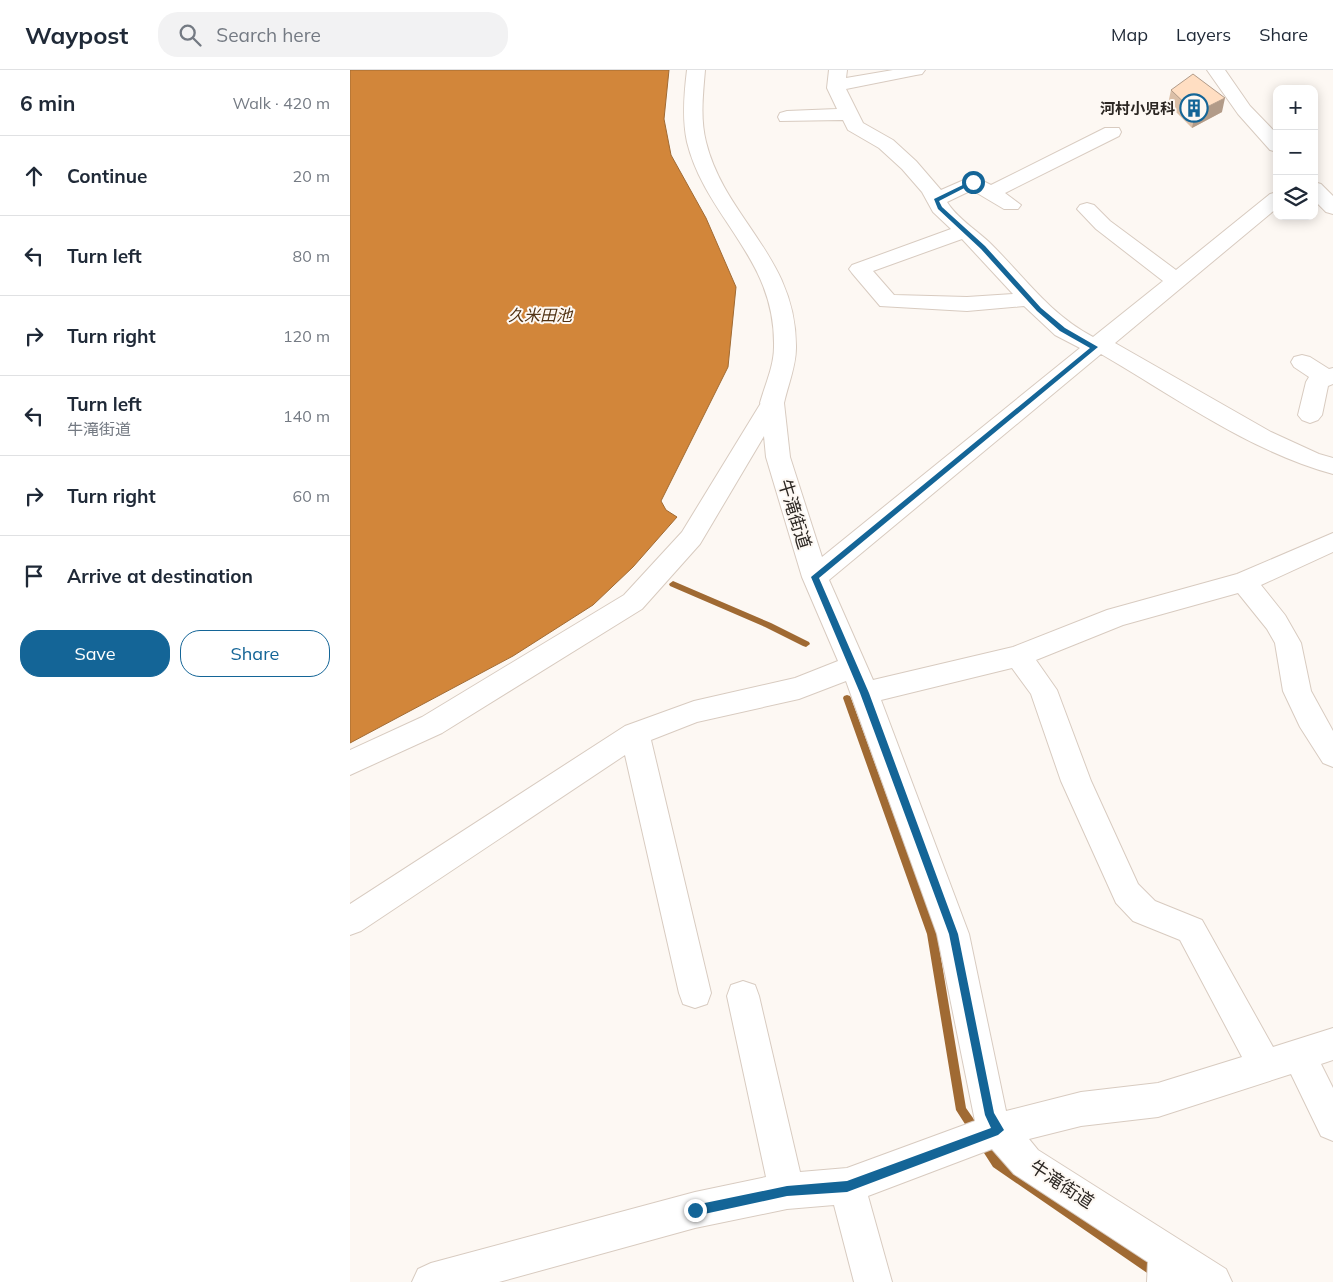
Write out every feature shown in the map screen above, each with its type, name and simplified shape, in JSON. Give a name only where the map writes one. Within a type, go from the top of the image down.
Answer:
[{"type":"street","name":"牛滝街道","points":[[696,70],[692,114],[700,153],[716,185],[763,257],[773,280],[783,316],[785,351],[772,403],[778,457],[814,577],[858,680],[953,934],[990,1115],[985,1135],[1026,1162],[1167,1267],[1213,1282]]},
{"type":"street","points":[[916,70],[869,82],[837,77],[848,114],[855,126],[886,144],[909,165],[931,190],[940,208],[1003,269],[1029,299],[1063,330],[1097,345],[1263,438],[1311,460],[1333,466]]},
{"type":"street","points":[[1216,70],[1244,110],[1273,142]]},
{"type":"street","points":[[787,117],[848,114]]},
{"type":"street","points":[[990,193],[1111,131]]},
{"type":"street","points":[[1060,158],[1079,169]]},
{"type":"street","points":[[936,200],[973,182],[1011,205]]},
{"type":"street","points":[[1318,192],[1333,208]]},
{"type":"street","points":[[814,577],[1273,201]]},
{"type":"street","points":[[1087,209],[1103,225],[1176,281]]},
{"type":"street","points":[[965,231],[858,269],[888,301],[967,304],[1029,299]]},
{"type":"street","points":[[1302,362],[1330,376]]},
{"type":"street","points":[[1310,415],[1317,382],[1330,376]]},
{"type":"street","points":[[350,763],[432,725],[633,602],[691,538],[772,403]]},
{"type":"street","points":[[350,921],[635,734],[694,712],[799,688],[1018,656],[1116,617],[1244,582],[1333,542]]},
{"type":"street","points":[[1244,582],[1276,622],[1288,643],[1297,690],[1310,719],[1333,755]]},
{"type":"street","points":[[1018,656],[1043,690],[1076,781],[1127,893],[1144,911],[1191,930],[1265,1064]]},
{"type":"street","points":[[635,734],[695,994]]},
{"type":"street","points":[[743,996],[787,1191]]},
{"type":"street","points":[[432,1282],[514,1271],[695,1210],[787,1191],[847,1186],[985,1135],[1081,1109],[1158,1100],[1265,1064],[1299,1056],[1333,1044]]},
{"type":"street","points":[[1299,1056],[1333,1124]]},
{"type":"street","points":[[847,1186],[873,1282]]},
{"type":"water","name":"久米田池","points":[[350,70],[669,70],[664,119],[671,155],[706,218],[736,287],[728,367],[661,501],[666,510],[677,517],[633,567],[593,605],[513,656],[350,743]]},
{"type":"building","points":[[1193,74],[1225,98],[1195,113],[1171,90]]},
{"type":"waterway","points":[[673,584],[768,625],[806,644]]},
{"type":"waterway","points":[[847,698],[932,934],[961,1110],[976,1131]]},
{"type":"waterway","points":[[983,1142],[997,1163],[1157,1273]]},
{"type":"place","name":"河村小児科","points":[[1194,108]]},
{"type":"route","points":[[695,1210],[787,1191],[847,1186],[998,1130],[990,1115],[953,934],[864,693],[814,577],[1094,347],[1063,330],[1039,310],[983,248],[940,208],[936,200],[973,182]]}]
